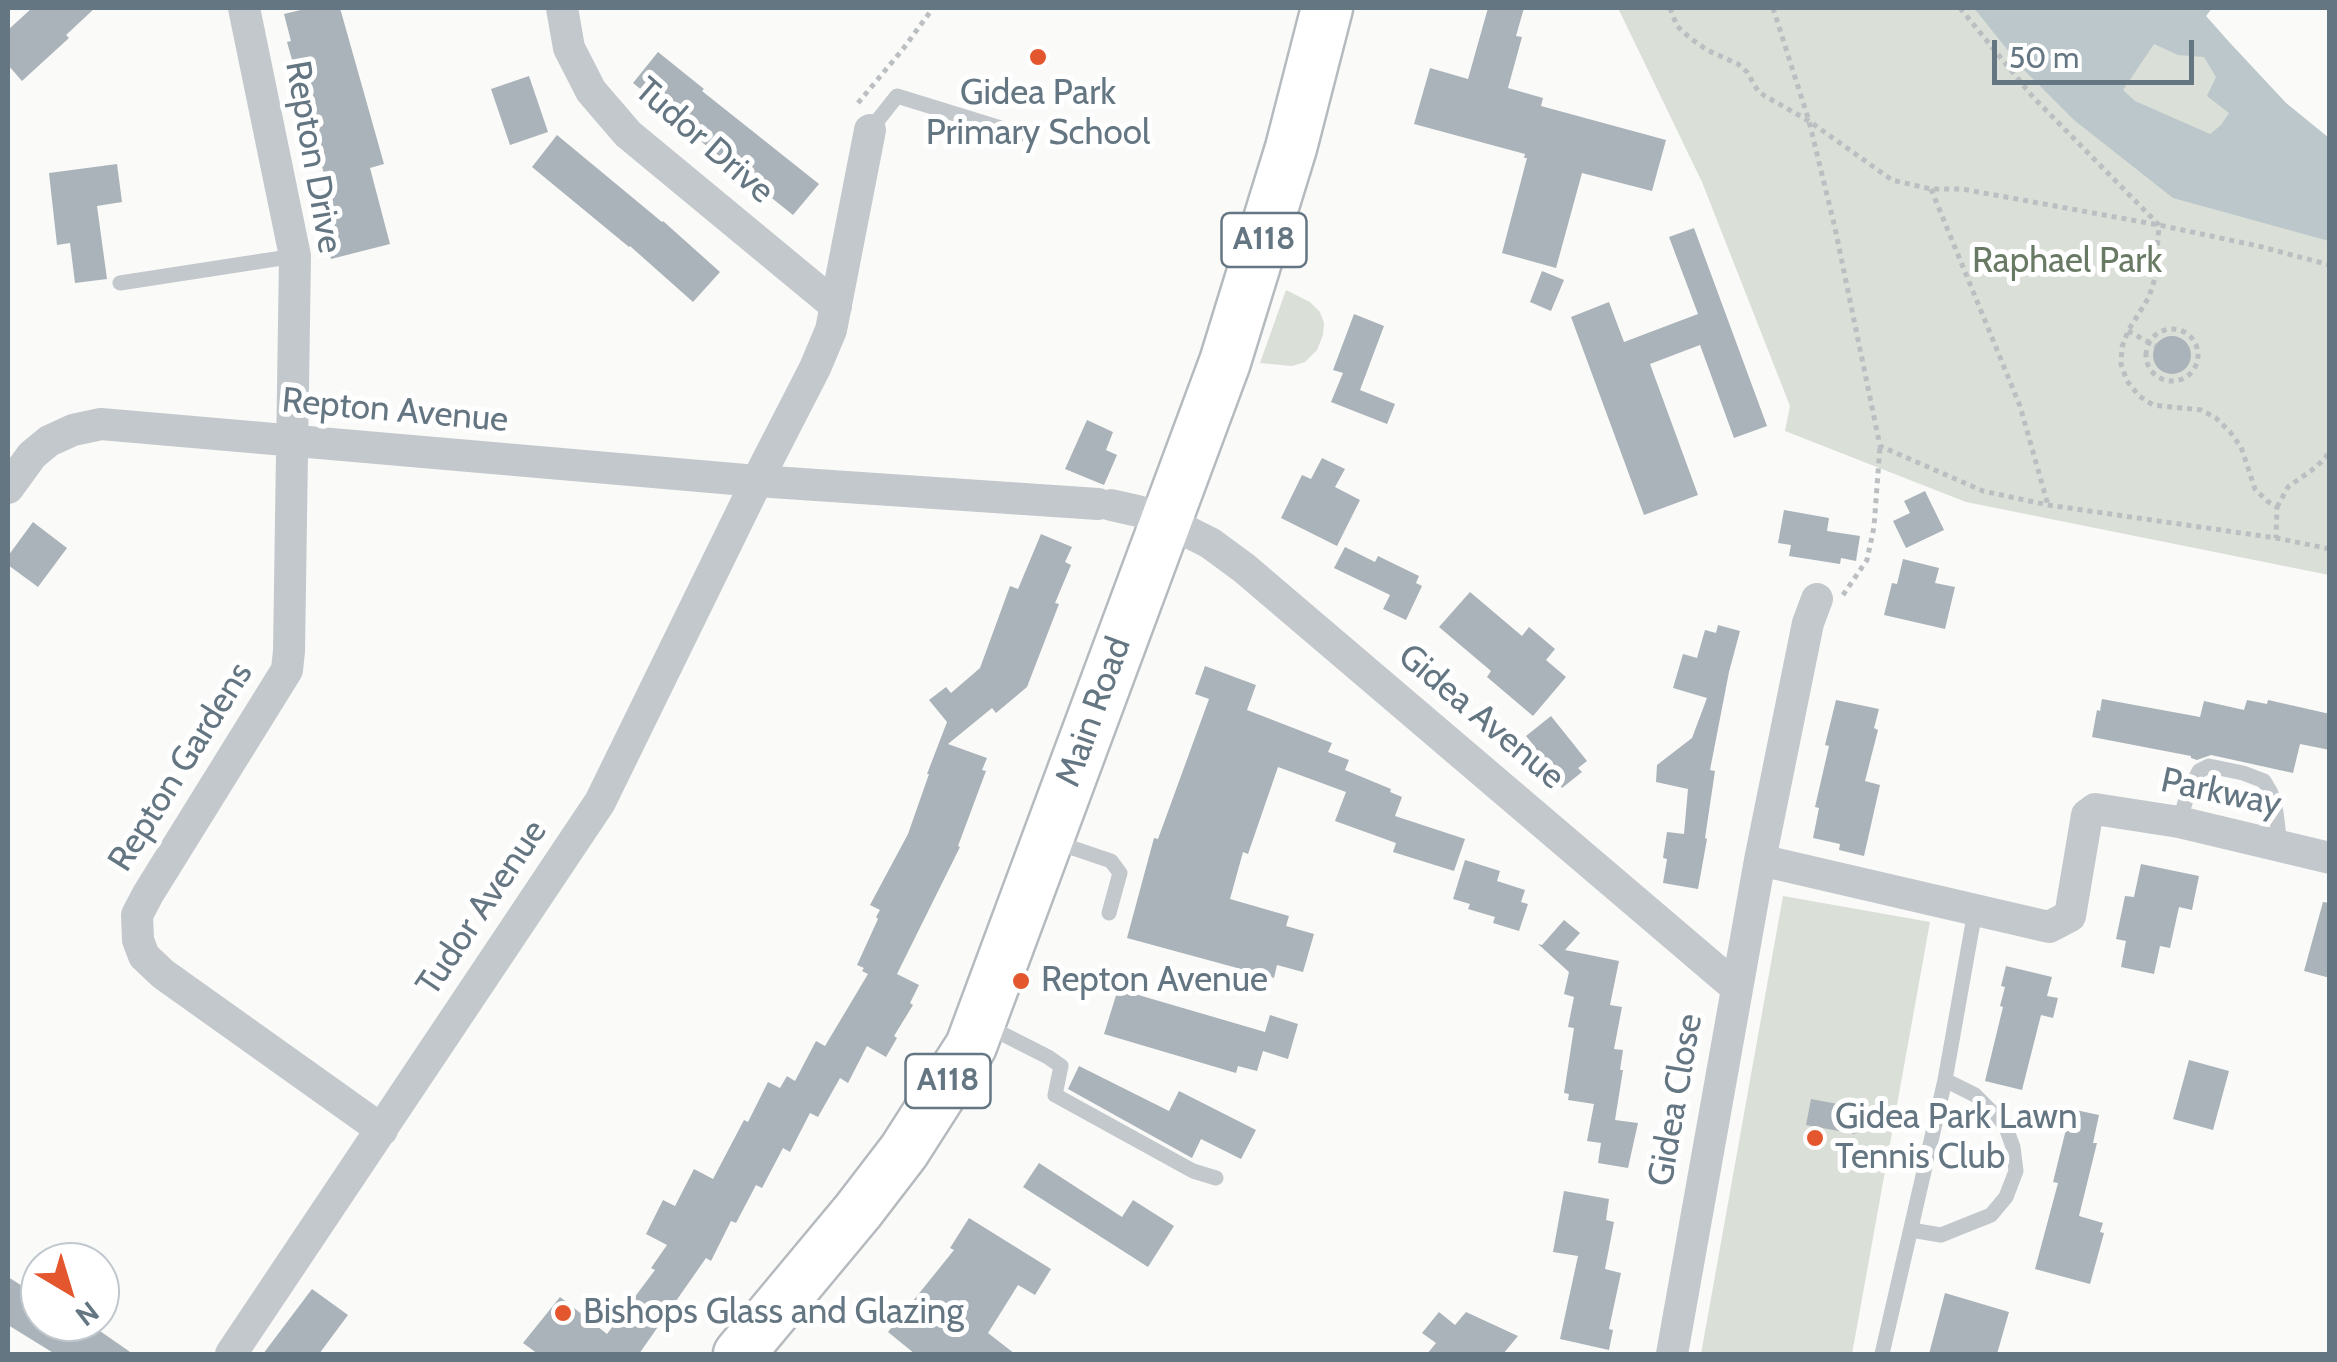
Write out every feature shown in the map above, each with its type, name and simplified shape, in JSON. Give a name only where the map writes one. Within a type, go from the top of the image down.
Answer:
[{"type":"main road","name":"Main Road","points":[[750,1351],[904,1151],[970,1046],[1225,362],[1291,148],[1327,8]]},
{"type":"street","name":"Repton Drive","points":[[244,8],[295,256],[293,442]]},
{"type":"street","name":"Tudor Drive","points":[[562,8],[569,48],[590,91],[628,134],[836,306]]},
{"type":"street","name":"Tudor Avenue","points":[[231,1354],[600,802],[831,330],[864,117]]},
{"type":"street","name":"Repton Avenue","points":[[8,488],[32,455],[49,441],[73,430],[102,424],[757,481],[1105,505],[1138,510],[1164,520]]},
{"type":"street","name":"Repton Gardens","points":[[293,442],[287,670],[148,894],[137,915],[138,940],[144,956],[163,974],[382,1130]]},
{"type":"street","name":"Gidea Avenue","points":[[1164,520],[1210,544],[1244,568],[1736,988]]},
{"type":"street","name":"Gidea Close","points":[[1672,1354],[1760,860],[1808,624],[1817,599]]},
{"type":"street","name":"Parkway","points":[[1976,911],[2049,928],[2070,916],[2086,815],[2096,809],[2179,822],[2330,858]]},
{"type":"street","points":[[1760,860],[1976,911]]},
{"type":"lane","points":[[864,117],[897,96],[1020,134]]},
{"type":"lane","points":[[120,283],[295,256]]},
{"type":"lane","points":[[2179,822],[2199,771],[2209,766],[2243,773],[2264,781],[2271,792],[2280,846]]},
{"type":"lane","points":[[1047,840],[1111,861],[1120,873],[1110,914]]},
{"type":"lane","points":[[1882,1354],[1945,1080],[1976,911]]},
{"type":"lane","points":[[979,1022],[1061,1066],[1055,1095],[1193,1171],[1216,1178]]},
{"type":"lane","points":[[1910,1230],[1941,1235],[1991,1214],[2006,1197],[2016,1171],[2005,1125],[1975,1095],[1945,1080]]},
{"type":"path","points":[[864,117],[933,8]]},
{"type":"path","points":[[1670,8],[1677,26],[1690,38],[1738,64],[1765,96],[1809,121],[1892,180],[1930,190],[1962,189],[2159,225],[2330,265]]},
{"type":"path","points":[[1773,8],[1809,121],[1880,446],[1874,527],[1867,560],[1841,598],[1817,599]]},
{"type":"path","points":[[1960,8],[2033,97],[2159,225],[2155,278],[2122,348],[2126,381],[2154,405],[2201,410],[2216,418],[2240,446],[2255,489],[2277,507]]},
{"type":"path","points":[[1930,190],[2020,406],[2048,505]]},
{"type":"path","points":[[2165,330],[2181,331],[2198,349],[2196,365],[2182,379],[2164,380],[2146,360],[2152,345],[2156,335],[2165,330]]},
{"type":"path","points":[[2128,331],[2152,345]]},
{"type":"path","points":[[1880,446],[1983,491],[2048,505],[2330,549]]},
{"type":"path","points":[[2276,538],[2277,507],[2288,487],[2326,458],[2330,449]]},
{"type":"green space","name":"Raphael Park","points":[[1618,8],[2212,8],[2206,16],[2229,42],[2286,103],[2329,138],[2329,575],[1966,502],[1785,431],[1790,406],[1702,182]]},
{"type":"green space","points":[[1286,290],[1320,312],[1323,335],[1317,350],[1305,362],[1292,366],[1260,363]]},
{"type":"green space","name":"Gidea Park Lawn Tennis Club","points":[[1783,896],[1930,922],[1852,1354],[1701,1354]]},
{"type":"shaded area","points":[[1974,8],[2212,8],[2206,16],[2229,42],[2286,103],[2329,138],[2329,241],[2173,198],[2074,120],[2022,68]],"holes":[[[2154,44],[2178,55],[2204,57],[2216,77],[2207,96],[2229,113],[2210,134],[2135,101],[2123,90]]]},
{"type":"building","points":[[32,8],[95,8],[22,81],[8,65],[8,30]]},
{"type":"building","points":[[309,8],[340,8],[384,164],[370,168],[390,244],[331,259],[314,192],[328,188],[287,42],[291,41],[284,14]]},
{"type":"building","points":[[1488,8],[1524,8],[1516,36],[1522,37],[1508,88],[1543,98],[1541,106],[1666,140],[1652,191],[1582,173],[1556,268],[1502,253],[1525,154],[1414,124],[1430,68],[1468,79]]},
{"type":"building","points":[[658,52],[819,184],[793,215],[633,83]]},
{"type":"building","points":[[529,76],[548,132],[510,145],[491,89]]},
{"type":"building","points":[[557,135],[720,272],[693,302],[532,167]]},
{"type":"building","points":[[117,164],[122,202],[97,206],[107,279],[75,283],[70,243],[57,245],[49,173]]},
{"type":"building","points":[[1694,228],[1767,426],[1734,438],[1700,345],[1650,364],[1698,495],[1644,515],[1571,317],[1609,302],[1624,342],[1698,314],[1669,237]]},
{"type":"building","points":[[1542,271],[1564,280],[1551,311],[1530,302]]},
{"type":"building","points":[[1354,314],[1384,326],[1360,390],[1395,404],[1387,424],[1331,402],[1343,373],[1333,370]]},
{"type":"building","points":[[2172,336],[2185,342],[2191,355],[2185,368],[2172,374],[2159,368],[2153,355],[2159,342]]},
{"type":"building","points":[[1087,420],[1113,432],[1106,450],[1117,455],[1104,485],[1065,469]]},
{"type":"building","points":[[1322,458],[1345,469],[1335,487],[1360,500],[1337,546],[1281,518],[1302,475],[1311,479]]},
{"type":"building","points":[[1925,491],[1944,530],[1906,548],[1893,521],[1910,513],[1904,501]]},
{"type":"building","points":[[1784,510],[1829,518],[1827,531],[1860,536],[1856,561],[1841,558],[1840,564],[1789,556],[1791,545],[1778,543]]},
{"type":"building","points":[[33,522],[67,548],[38,587],[8,565],[8,556]]},
{"type":"building","points":[[1041,534],[1072,547],[1065,562],[1071,565],[1027,687],[996,713],[992,708],[948,744],[987,758],[982,770],[986,771],[960,847],[897,974],[919,985],[886,1057],[867,1046],[848,1083],[840,1078],[818,1117],[810,1113],[790,1152],[783,1148],[762,1188],[756,1185],[736,1223],[731,1221],[711,1261],[706,1258],[639,1354],[538,1354],[523,1343],[560,1297],[607,1334],[655,1270],[651,1268],[667,1245],[646,1234],[663,1200],[675,1206],[694,1169],[713,1179],[768,1082],[780,1088],[787,1076],[795,1081],[816,1041],[825,1046],[868,974],[857,965],[880,910],[870,905],[908,834],[947,722],[929,700],[946,687],[951,693],[980,668],[1010,586],[1018,589]]},
{"type":"building","points":[[1345,547],[1375,562],[1378,556],[1419,576],[1416,583],[1422,586],[1406,620],[1383,609],[1390,595],[1334,568]]},
{"type":"building","points":[[1903,559],[1939,568],[1935,583],[1955,587],[1945,629],[1884,615]]},
{"type":"building","points":[[1470,592],[1522,636],[1529,627],[1555,649],[1546,660],[1566,677],[1533,716],[1487,677],[1491,671],[1439,627]]},
{"type":"building","points":[[1718,625],[1740,631],[1710,770],[1715,771],[1698,889],[1663,883],[1667,832],[1684,834],[1688,789],[1656,782],[1657,765],[1692,738],[1707,698],[1673,688],[1683,654],[1697,658],[1705,630],[1716,633]]},
{"type":"building","points":[[1205,666],[1256,685],[1247,710],[1332,743],[1328,752],[1349,760],[1345,770],[1402,797],[1395,816],[1465,839],[1454,871],[1393,852],[1396,843],[1335,821],[1346,792],[1278,767],[1248,854],[1243,852],[1230,899],[1289,916],[1286,926],[1314,934],[1303,972],[1277,965],[1274,978],[1127,938],[1154,838],[1158,839],[1209,699],[1195,694]]},
{"type":"building","points":[[2102,699],[2200,717],[2204,701],[2244,710],[2247,700],[2267,704],[2268,700],[2330,714],[2330,750],[2300,744],[2293,773],[2211,755],[2197,760],[2092,737]]},
{"type":"building","points":[[1836,700],[1879,709],[1874,728],[1878,730],[1865,781],[1880,785],[1864,856],[1839,850],[1840,844],[1813,838],[1819,808],[1815,807],[1829,746],[1825,745]]},
{"type":"building","points":[[1551,716],[1587,761],[1578,768],[1582,772],[1562,788],[1526,736]]},
{"type":"building","points":[[1465,860],[1500,871],[1497,881],[1525,890],[1521,902],[1528,904],[1519,931],[1493,923],[1495,917],[1468,909],[1470,904],[1453,899]]},
{"type":"building","points":[[2141,864],[2199,876],[2192,910],[2179,907],[2170,948],[2160,946],[2154,974],[2121,967],[2126,941],[2116,939],[2125,896],[2134,897]]},
{"type":"building","points":[[2323,902],[2330,903],[2330,978],[2304,971]]},
{"type":"building","points":[[1564,920],[1580,933],[1565,950],[1619,961],[1610,1005],[1622,1007],[1614,1049],[1623,1050],[1615,1120],[1638,1123],[1628,1168],[1598,1163],[1601,1143],[1587,1141],[1594,1104],[1568,1100],[1569,1094],[1564,1093],[1574,1028],[1568,1027],[1574,997],[1564,994],[1569,972],[1538,944],[1542,945]]},
{"type":"building","points":[[2006,966],[2052,977],[2047,996],[2058,998],[2053,1018],[2041,1015],[2022,1090],[1985,1081],[2003,1007],[2000,1006],[2005,987],[2001,986]]},
{"type":"building","points":[[1118,989],[1265,1032],[1270,1015],[1298,1024],[1288,1059],[1263,1051],[1257,1071],[1238,1066],[1236,1073],[1104,1034]]},
{"type":"building","points":[[2189,1060],[2229,1071],[2213,1130],[2173,1119]]},
{"type":"building","points":[[1079,1066],[1169,1111],[1179,1091],[1256,1130],[1241,1159],[1201,1139],[1192,1158],[1068,1089]]},
{"type":"building","points":[[1811,1099],[1859,1108],[1855,1134],[1806,1125]]},
{"type":"building","points":[[2071,1109],[2099,1115],[2093,1143],[2097,1143],[2079,1216],[2103,1223],[2100,1232],[2104,1233],[2090,1284],[2035,1269],[2058,1183],[2053,1182]]},
{"type":"building","points":[[1039,1163],[1122,1217],[1133,1200],[1174,1226],[1148,1267],[1023,1187]]},
{"type":"building","points":[[1564,1191],[1609,1199],[1606,1220],[1614,1222],[1605,1269],[1621,1273],[1609,1329],[1613,1330],[1609,1350],[1560,1339],[1578,1256],[1553,1252]]},
{"type":"building","points":[[969,1218],[1051,1269],[1035,1295],[1018,1285],[988,1333],[1015,1354],[915,1354],[888,1332],[954,1250],[950,1248]]},
{"type":"building","points":[[8,1277],[20,1284],[20,1332],[8,1325]]},
{"type":"building","points":[[312,1289],[348,1315],[319,1354],[263,1354]]},
{"type":"building","points":[[1945,1293],[2009,1312],[1997,1354],[1929,1354]]},
{"type":"building","points":[[1439,1312],[1455,1325],[1466,1312],[1518,1336],[1503,1354],[1427,1354],[1436,1343],[1422,1333]]},
{"type":"building","points":[[36,1342],[116,1342],[133,1354],[55,1354]]},
{"type":"place","name":"Gidea Park Primary School","points":[[1038,57]]},
{"type":"place","name":"Repton Avenue","points":[[1021,981]]},
{"type":"place","name":"Gidea Park Lawn Tennis Club","points":[[1815,1138]]},
{"type":"place","name":"Bishops Glass and Glazing","points":[[563,1313]]}]
